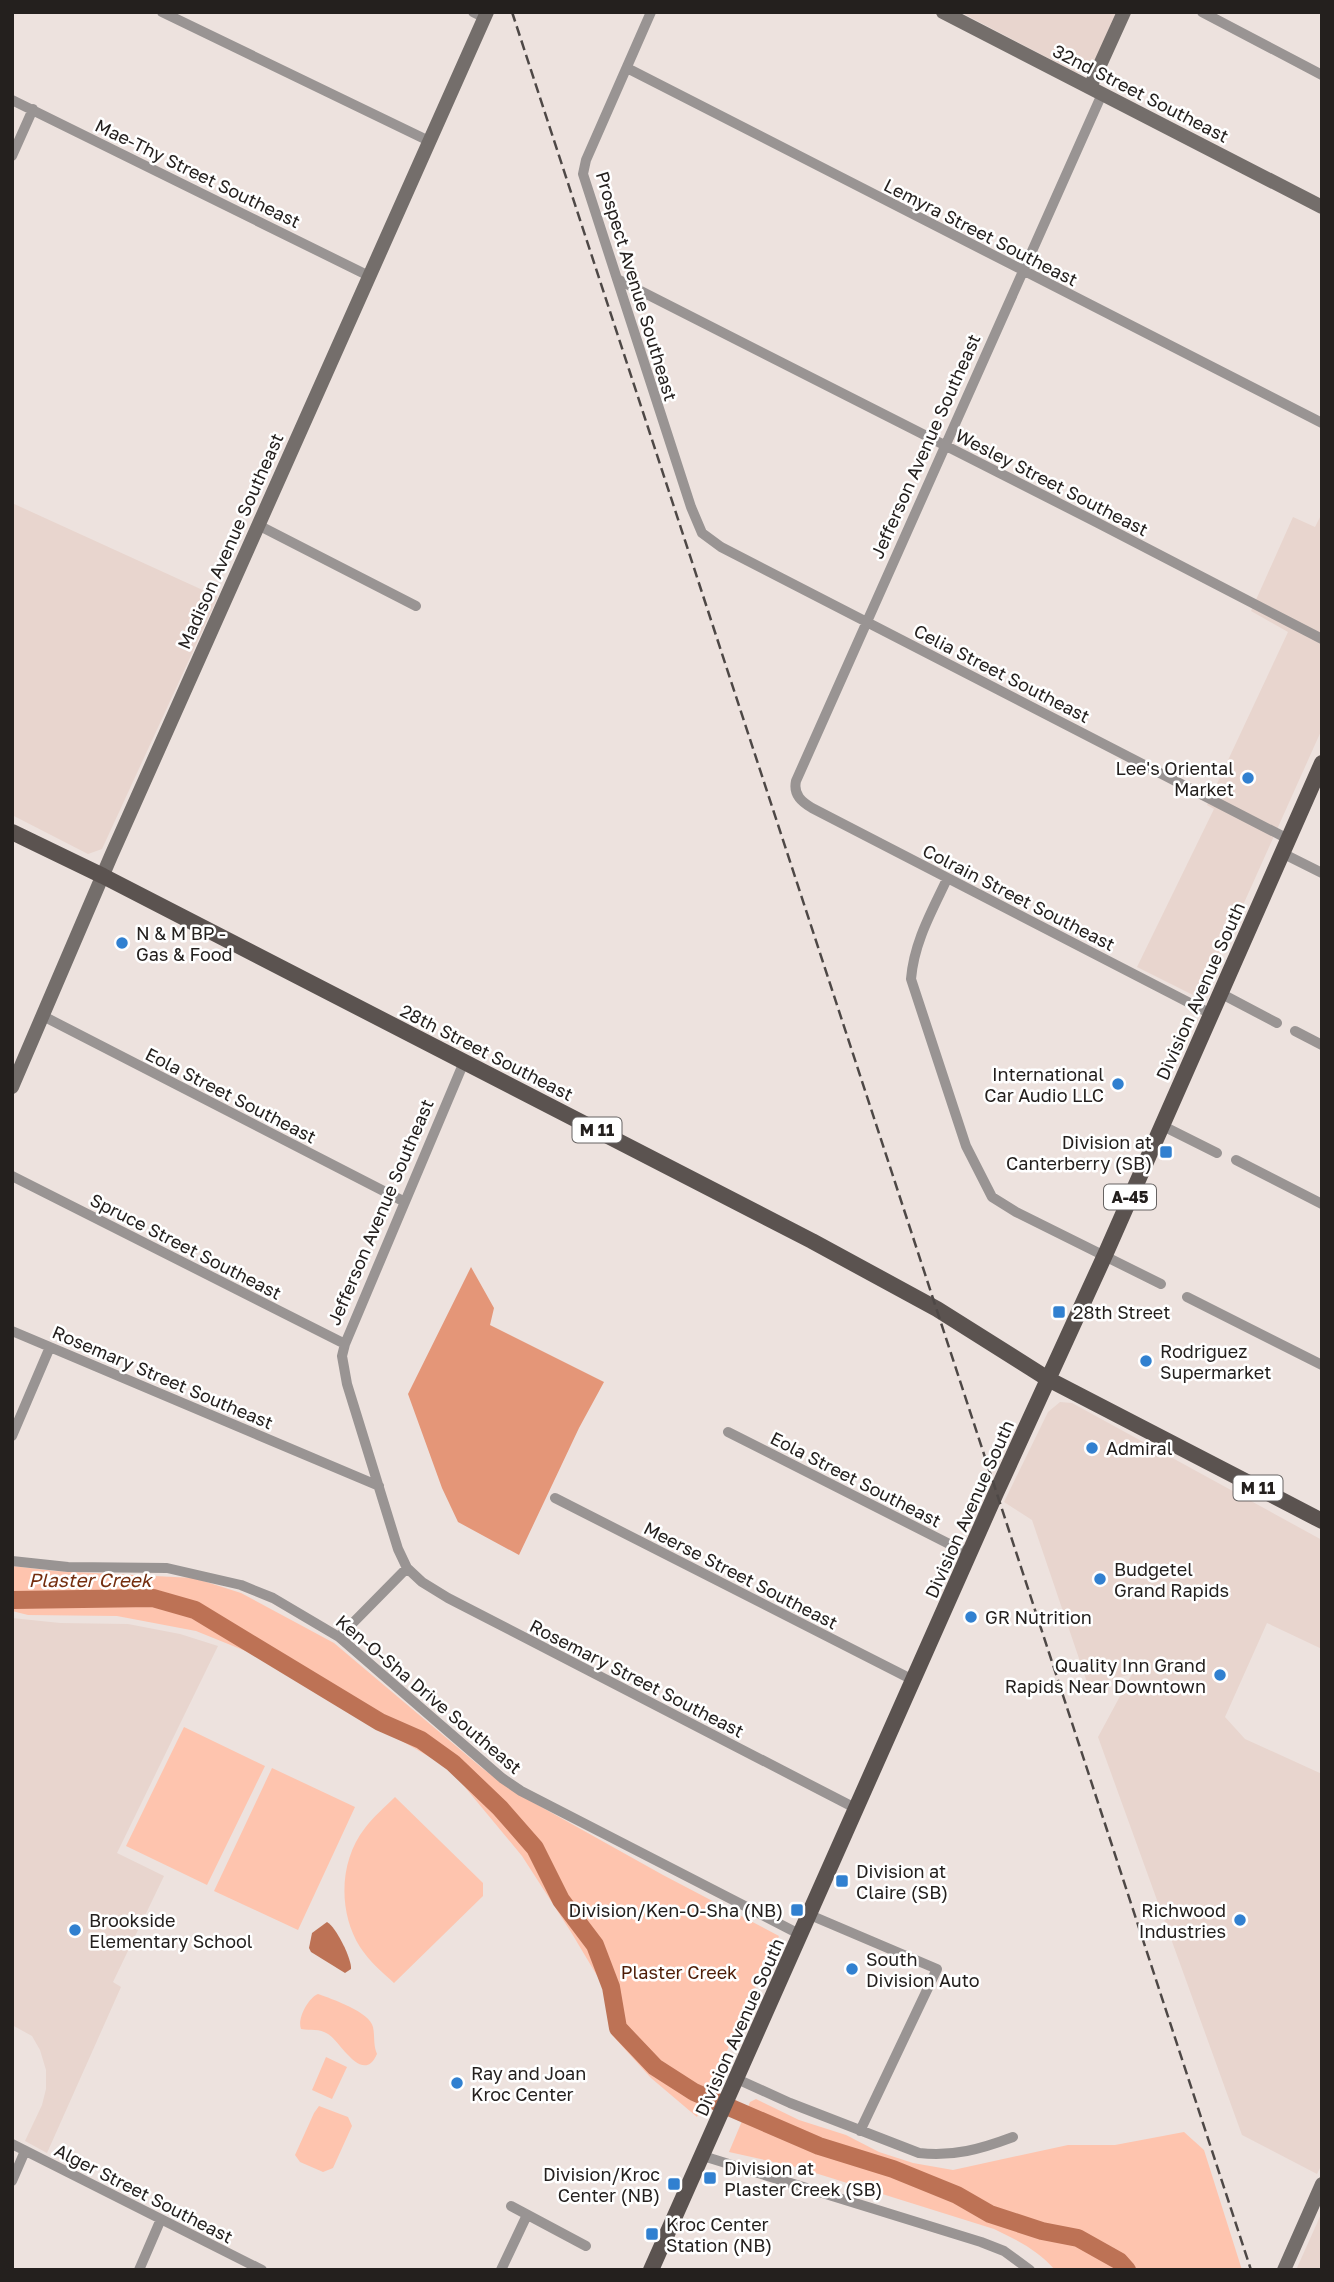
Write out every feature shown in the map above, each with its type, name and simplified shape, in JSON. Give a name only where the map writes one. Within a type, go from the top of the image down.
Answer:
[{"type":"main road","name":"Division Avenue South","points":[[651,2270],[1322,763]]},
{"type":"main road","name":"28th Street Southeast","points":[[12,832],[103,876],[877,1275],[937,1309],[1048,1379]]},
{"type":"main road","name":"M 11","points":[[1048,1379],[1322,1521]]},
{"type":"street","points":[[162,12],[429,141]]},
{"type":"street","name":"Prospect Avenue Southeast","points":[[651,12],[586,160],[583,174],[691,507],[702,533]]},
{"type":"street","name":"32nd Street Southeast","points":[[943,12],[1322,207]]},
{"type":"street","name":"Jefferson Avenue Southeast","points":[[813,808],[802,802],[796,792],[796,781],[1024,272],[1124,12]]},
{"type":"street","points":[[1202,12],[1322,75]]},
{"type":"street","name":"Madison Avenue Southeast","points":[[12,1087],[429,141],[482,14]]},
{"type":"street","name":"Lemyra Street Southeast","points":[[627,68],[1322,423]]},
{"type":"street","name":"Mae-Thy Street Southeast","points":[[12,100],[369,276]]},
{"type":"street","points":[[12,156],[33,109]]},
{"type":"street","name":"Wesley Street Southeast","points":[[617,279],[1322,639]]},
{"type":"street","points":[[258,525],[416,606]]},
{"type":"street","name":"Celia Street Southeast","points":[[702,533],[712,542],[1285,846],[1322,873]]},
{"type":"street","name":"Colrain Street Southeast","points":[[813,808],[1211,1014]]},
{"type":"street","points":[[947,879],[921,933],[913,957],[911,979],[966,1146],[992,1197],[1016,1212],[1161,1284]]},
{"type":"street","points":[[1220,993],[1277,1023]]},
{"type":"street","name":"Eola Street Southeast","points":[[43,1016],[405,1202]]},
{"type":"street","points":[[1295,1031],[1322,1045]]},
{"type":"street","name":"Jefferson Avenue Southeast","points":[[407,1568],[398,1549],[347,1384],[342,1356],[464,1062]]},
{"type":"street","points":[[1161,1125],[1217,1153]]},
{"type":"street","points":[[1236,1160],[1322,1204]]},
{"type":"street","name":"Spruce Street Southeast","points":[[12,1176],[345,1344]]},
{"type":"street","points":[[1187,1297],[1322,1365]]},
{"type":"street","name":"Rosemary Street Southeast","points":[[12,1331],[379,1486]]},
{"type":"street","points":[[12,1436],[50,1346]]},
{"type":"street","name":"Eola Street Southeast","points":[[728,1432],[969,1555]]},
{"type":"street","name":"Meerse Street Southeast","points":[[555,1497],[913,1680]]},
{"type":"street","name":"Ken-O-Sha Drive Southeast","points":[[12,1561],[68,1567],[167,1568],[241,1585],[273,1598],[339,1637],[502,1778],[521,1791],[801,1935]]},
{"type":"street","points":[[339,1637],[407,1568]]},
{"type":"street","name":"Rosemary Street Southeast","points":[[407,1568],[422,1582],[448,1598],[858,1809]]},
{"type":"street","points":[[810,1915],[937,1969],[860,2131]]},
{"type":"street","points":[[734,2086],[790,2104],[897,2147],[935,2155],[966,2152],[1013,2137]]},
{"type":"street","name":"Alger Street Southeast","points":[[12,2144],[262,2270]]},
{"type":"street","points":[[706,2149],[981,2242],[1004,2252],[1030,2270]]},
{"type":"street","points":[[12,2181],[25,2151]]},
{"type":"street","points":[[1284,2270],[1322,2184]]},
{"type":"street","points":[[512,2206],[586,2246]]},
{"type":"street","points":[[501,2270],[527,2215]]},
{"type":"street","points":[[139,2270],[161,2219]]},
{"type":"shaded area","points":[[960,12],[1116,12],[1093,66],[1077,73]]},
{"type":"shaded area","points":[[12,503],[218,597],[102,849],[88,854],[12,815]]},
{"type":"shaded area","points":[[1322,513],[1322,729],[1204,992],[1193,995],[1137,967],[1214,809],[1207,805],[1288,632],[1251,611],[1293,517],[1315,527]]},
{"type":"shaded area","points":[[471,1267],[494,1308],[490,1325],[604,1382],[579,1428],[519,1555],[458,1522],[442,1488],[408,1394]]},
{"type":"shaded area","points":[[1060,1402],[1072,1403],[1322,1540],[1322,1649],[1267,1623],[1225,1717],[1245,1739],[1322,1774],[1322,2164],[1317,2174],[1242,2135],[1098,1737],[1132,1674],[1088,1685],[1032,1520],[1004,1502],[1048,1412]]},
{"type":"shaded area","name":"Brookside Elementary School","points":[[12,1618],[60,1623],[128,1624],[180,1634],[218,1646],[117,1853],[164,1876],[113,1982],[121,1987],[47,2153],[25,2141],[42,2105],[46,2089],[46,2070],[32,2036],[12,2025]]},
{"type":"shaded area","points":[[327,1922],[339,1936],[349,1958],[351,1969],[345,1973],[311,1952],[309,1948],[312,1933]]},
{"type":"shaded area","points":[[1322,2212],[1322,2270],[1296,2270]]},
{"type":"green space","name":"Plaster Creek","points":[[12,1566],[55,1571],[194,1578],[241,1593],[334,1643],[482,1768],[518,1794],[779,1936],[697,2117],[651,2078],[612,2035],[602,1984],[571,1932],[522,1856],[449,1768],[265,1659],[196,1631],[117,1616],[28,1615],[12,1611]]},
{"type":"green space","points":[[184,1727],[265,1766],[207,1885],[126,1846]]},
{"type":"green space","points":[[272,1768],[355,1807],[298,1930],[214,1891]]},
{"type":"green space","points":[[395,1797],[483,1883],[483,1896],[394,1983],[360,1947],[348,1918],[344,1887],[346,1871],[356,1841]]},
{"type":"green space","points":[[318,1994],[350,2007],[370,2021],[377,2054],[371,2063],[359,2064],[325,2032],[301,2029],[304,2009]]},
{"type":"green space","points":[[326,2057],[347,2067],[332,2099],[312,2090]]},
{"type":"green space","points":[[756,2099],[799,2120],[846,2135],[879,2152],[913,2163],[953,2170],[1068,2145],[1115,2145],[1184,2132],[1204,2150],[1242,2270],[1055,2270],[1034,2251],[994,2229],[796,2167],[729,2152],[750,2102]]},
{"type":"green space","points":[[319,2106],[348,2117],[352,2126],[333,2168],[323,2172],[300,2162],[295,2155]]},
{"type":"waterway","name":"Plaster Creek","points":[[12,1600],[153,1598],[195,1610],[380,1722],[421,1740],[453,1763],[500,1808],[535,1848],[561,1900],[595,1945],[611,1987],[618,2028],[655,2067],[694,2092],[819,2146],[893,2169],[957,2195],[990,2214],[1042,2231],[1078,2238],[1119,2261],[1127,2270]]},
{"type":"railway","points":[[512,12],[1251,2270]]},
{"type":"place","name":"Lee's Oriental Market","points":[[1248,778]]},
{"type":"place","name":"N & M BP - Gas & Food","points":[[122,943]]},
{"type":"place","name":"International Car Audio LLC","points":[[1118,1084]]},
{"type":"place","name":"Division at Canterberry (SB)","points":[[1166,1152]]},
{"type":"place","name":"28th Street","points":[[1059,1312]]},
{"type":"place","name":"Rodriguez Supermarket","points":[[1146,1361]]},
{"type":"place","name":"Admiral","points":[[1092,1448]]},
{"type":"place","name":"Budgetel Grand Rapids","points":[[1100,1579]]},
{"type":"place","name":"GR Nutrition","points":[[971,1617]]},
{"type":"place","name":"Quality Inn Grand Rapids Near Downtown","points":[[1220,1675]]},
{"type":"place","name":"Division at Claire (SB)","points":[[842,1881]]},
{"type":"place","name":"Division/Ken-O-Sha (NB)","points":[[797,1910]]},
{"type":"place","name":"Richwood Industries","points":[[1240,1920]]},
{"type":"place","name":"Brookside Elementary School","points":[[75,1930]]},
{"type":"place","name":"South Division Auto","points":[[852,1969]]},
{"type":"place","name":"Ray and Joan Kroc Center","points":[[457,2083]]},
{"type":"place","name":"Division at Plaster Creek (SB)","points":[[710,2178]]},
{"type":"place","name":"Division/Kroc Center (NB)","points":[[674,2184]]},
{"type":"place","name":"Kroc Center Station (NB)","points":[[652,2234]]}]
